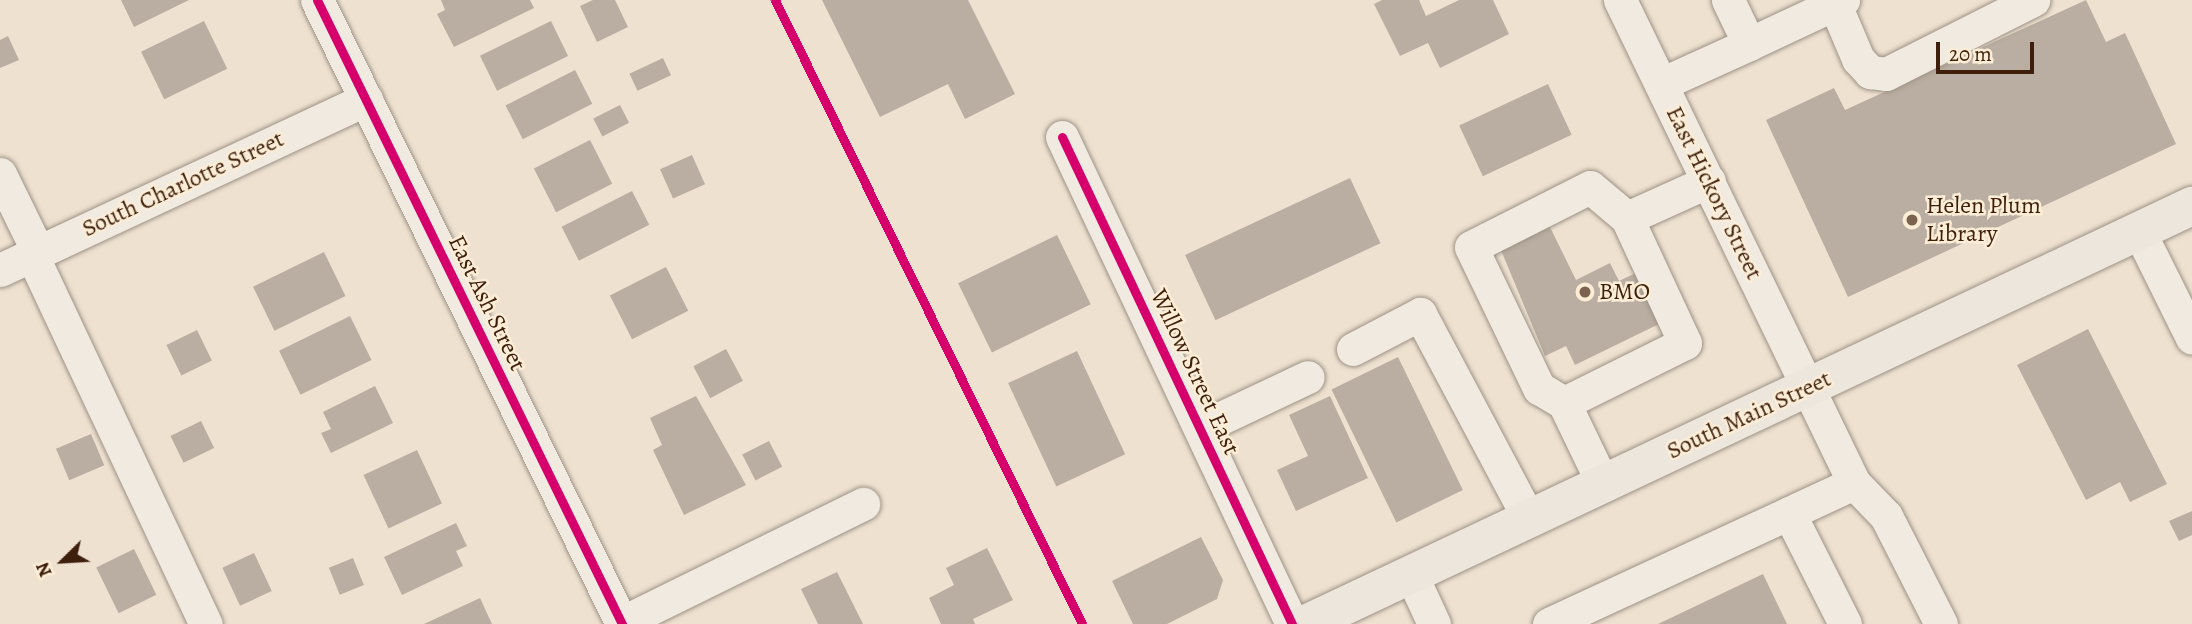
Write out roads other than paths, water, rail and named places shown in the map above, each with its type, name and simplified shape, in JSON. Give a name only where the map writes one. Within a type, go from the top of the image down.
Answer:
[{"type":"main road","name":"South Main Street","points":[[1306,624],[2192,206]]},
{"type":"street","name":"East Ash Street","points":[[317,0],[622,623]]},
{"type":"street","name":"East Hickory Street","points":[[1620,0],[1854,483],[1886,516],[1941,624]]},
{"type":"street","points":[[1728,0],[1749,44]]},
{"type":"street","points":[[1661,84],[1837,1],[1858,59],[1870,72],[1886,74],[2033,0]]},
{"type":"street","name":"South Charlotte Street","points":[[0,270],[366,99]]},
{"type":"street","name":"Willow Street East","points":[[1062,137],[1292,624]]},
{"type":"street","points":[[0,174],[206,624]]},
{"type":"street","points":[[1627,218],[1709,181]]},
{"type":"street","points":[[1564,403],[1685,343],[1627,218],[1590,187],[1471,247],[1539,388],[1564,403],[1602,484]]},
{"type":"street","points":[[2139,231],[2192,338]]},
{"type":"street","points":[[1353,349],[1420,314],[1529,519]]},
{"type":"street","points":[[1200,428],[1308,377]]},
{"type":"street","points":[[1549,624],[1854,483]]},
{"type":"street","points":[[622,623],[863,504]]},
{"type":"street","points":[[1789,513],[1845,624]]},
{"type":"street","points":[[1411,575],[1434,624]]},
{"type":"place","name":"Helen Plum Library","points":[[1912,220]]},
{"type":"place","name":"BMO","points":[[1585,292]]}]
